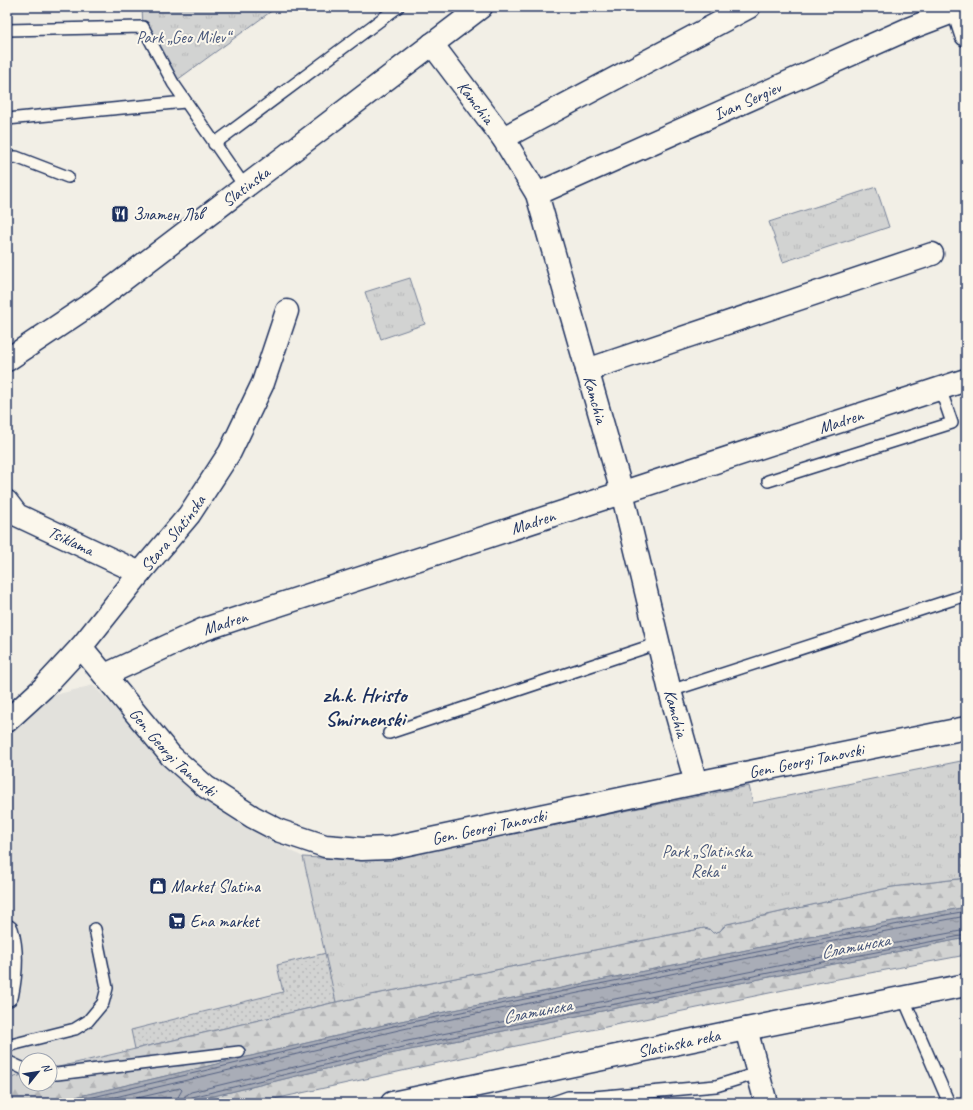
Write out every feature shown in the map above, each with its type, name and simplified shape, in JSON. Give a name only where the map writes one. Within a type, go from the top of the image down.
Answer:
[{"type":"street","name":"Slatinska","points":[[7,360],[94,302],[481,7]]},
{"type":"street","points":[[503,138],[749,7]]},
{"type":"street","points":[[960,8],[966,35]]},
{"type":"street","name":"Ivan Sergiev","points":[[537,194],[908,29],[960,8]]},
{"type":"street","name":"Kamchia","points":[[432,44],[503,138],[537,194],[622,492],[670,691],[696,783]]},
{"type":"street","points":[[587,370],[932,254]]},
{"type":"street","name":"Stara Slatinska","points":[[7,721],[43,688],[81,647],[140,573],[189,516],[230,452],[263,383],[287,311]]},
{"type":"street","name":"Madren","points":[[105,675],[202,630],[966,380]]},
{"type":"street","name":"Tsiklama","points":[[7,502],[17,515],[140,573]]},
{"type":"street","name":"Gen. Georgi Tanovski","points":[[81,647],[171,756],[206,787],[253,817],[280,831],[324,846],[362,849],[389,848],[966,728]]},
{"type":"street","points":[[7,932],[9,939],[11,977],[7,995]]},
{"type":"street","name":"Slatinska reka","points":[[392,1103],[452,1098],[746,1029],[966,985]]},
{"type":"street","points":[[746,1029],[766,1103]]},
{"type":"lane","points":[[214,144],[398,7]]},
{"type":"lane","points":[[7,30],[143,26],[173,83],[185,102],[245,187]]},
{"type":"lane","points":[[7,119],[185,102]]},
{"type":"lane","points":[[7,158],[16,157],[68,177]]},
{"type":"lane","points":[[768,482],[952,423],[940,388]]},
{"type":"lane","points":[[670,691],[966,595]]},
{"type":"lane","points":[[389,732],[659,643]]},
{"type":"lane","points":[[7,1046],[75,1029],[88,1021],[103,1003],[107,988],[95,930]]},
{"type":"lane","points":[[903,997],[949,1103]]},
{"type":"lane","points":[[58,1074],[239,1052]]},
{"type":"lane","points":[[7,1061],[18,1066]]},
{"type":"lane","points":[[551,1103],[568,1097],[716,1086],[758,1073]]},
{"type":"shaded area","name":"Market Slatina","points":[[93,685],[181,778],[234,820],[303,857],[336,1002],[58,1067],[58,1052],[18,1052],[18,1076],[7,1079],[7,730],[40,699]]},
{"type":"green space","name":"Park „Geo Milev“","points":[[142,7],[277,7],[173,83],[143,27]]},
{"type":"green space","points":[[876,187],[889,227],[783,262],[769,222]]},
{"type":"green space","points":[[410,278],[425,324],[381,339],[365,292]]},
{"type":"green space","name":"Park „Slatinska Reka“","points":[[966,760],[966,878],[892,887],[727,924],[720,931],[713,933],[709,929],[704,928],[336,1002],[303,857],[357,860],[385,859],[749,786],[753,803]]},
{"type":"green space","points":[[966,878],[966,907],[805,938],[401,1021],[50,1103],[7,1103],[7,1079],[18,1076],[18,1092],[58,1092],[58,1067],[336,1002],[704,928],[709,929],[713,933],[720,931],[727,924],[892,887]]},
{"type":"green space","points":[[314,900],[704,928],[336,1002],[135,1049],[131,1030],[283,992],[277,965],[326,953]]},
{"type":"green space","points":[[966,938],[966,955],[827,981],[548,1039],[256,1103],[185,1103],[375,1057]]},
{"type":"water","name":"Слатинска","points":[[966,907],[966,938],[375,1057],[185,1103],[50,1103],[401,1021],[805,938]]},
{"type":"place","name":"Златен Лъв","points":[[120,214]]},
{"type":"place","name":"Market Slatina","points":[[158,886]]},
{"type":"place","name":"Ena market","points":[[177,921]]},
{"type":"district","name":"zh.k. Hristo Smirnenski","points":[[365,707]]}]
